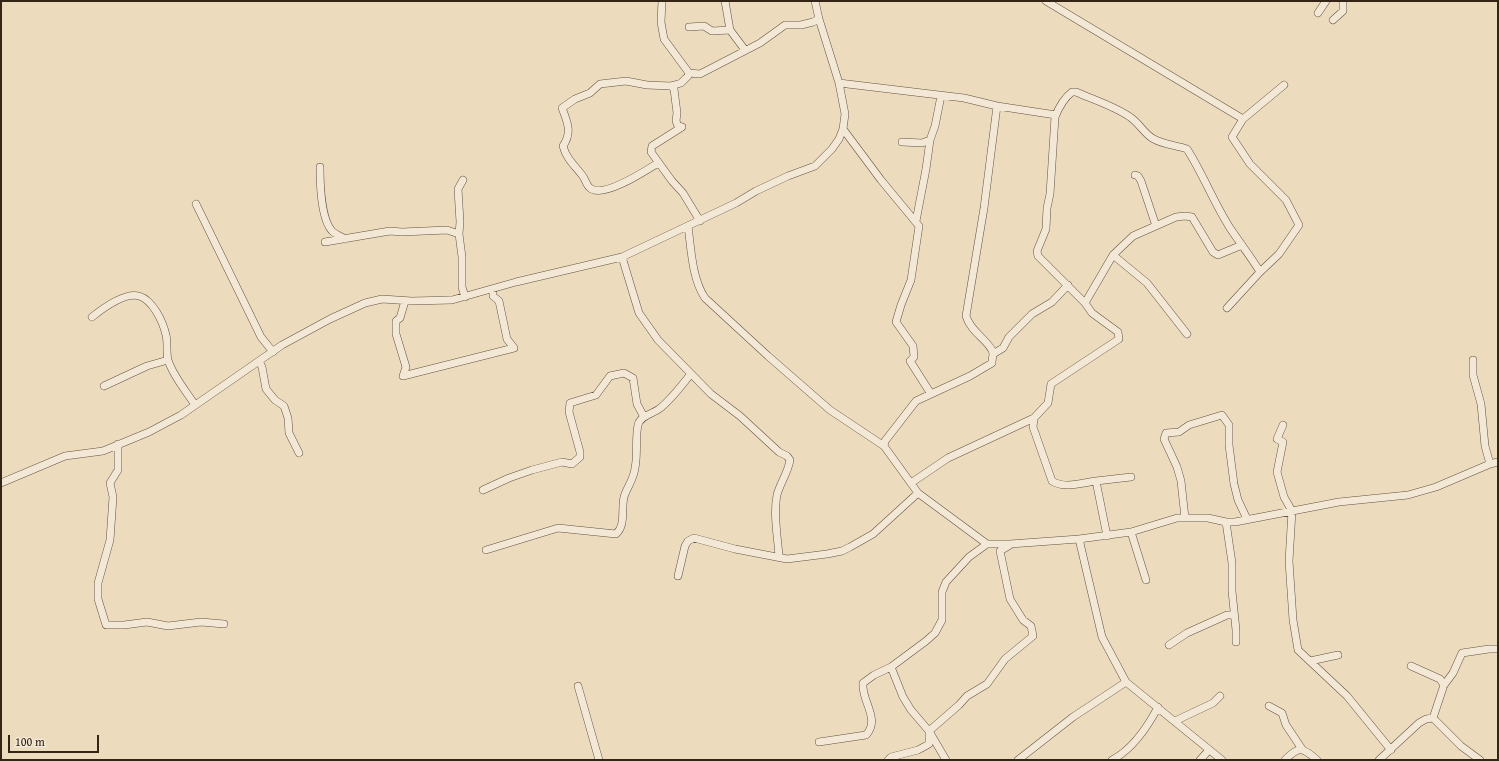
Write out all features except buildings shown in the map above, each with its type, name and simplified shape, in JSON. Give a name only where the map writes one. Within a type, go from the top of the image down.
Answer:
[{"type":"street","points":[[662,1],[661,22],[664,39],[689,73],[700,74],[760,43],[785,25],[801,25],[818,19]]},
{"type":"street","points":[[725,1],[730,30],[745,50]]},
{"type":"street","points":[[1,483],[65,456],[103,450],[149,432],[181,415],[273,352],[330,318],[365,302],[382,299],[405,301],[452,300],[622,257],[736,204],[756,191],[788,176],[815,166],[832,149],[839,139],[843,129],[845,114],[839,84],[818,19],[815,1]]},
{"type":"street","points":[[1046,1],[1243,119]]},
{"type":"street","points":[[1318,13],[1326,1]]},
{"type":"street","points":[[1332,20],[1343,11],[1343,1]]},
{"type":"street","points":[[688,27],[704,26],[712,31],[730,30]]},
{"type":"street","points":[[658,163],[606,190],[595,191],[589,188],[584,178],[565,154],[563,146],[568,139],[569,132],[562,108],[575,99],[590,93],[600,84],[626,81],[647,85],[670,86],[681,83],[689,73]]},
{"type":"street","points":[[839,84],[964,98],[997,106],[1056,115]]},
{"type":"street","points":[[1227,308],[1260,272],[1279,254],[1299,225],[1286,200],[1250,164],[1232,137],[1243,119],[1284,85]]},
{"type":"street","points":[[670,86],[674,89],[677,113],[676,121],[678,126],[682,127],[652,146],[651,152],[658,163],[683,193],[700,221]]},
{"type":"street","points":[[911,483],[948,458],[1034,418],[1048,403],[1051,384],[1119,339],[1118,332],[1092,313],[1068,285],[1038,256],[1037,251],[1046,229],[1056,115],[1068,95],[1072,92],[1076,92],[1130,117],[1142,127],[1151,138],[1162,143],[1187,149],[1205,178],[1230,228],[1260,272]]},
{"type":"street","points":[[916,221],[930,140],[935,126],[941,96]]},
{"type":"street","points":[[884,446],[885,441],[916,401],[982,370],[992,363],[993,354],[989,347],[972,330],[966,316],[984,208],[997,106]]},
{"type":"street","points":[[843,129],[880,180],[919,226],[911,280],[896,322],[913,346],[914,357],[910,361],[931,394]]},
{"type":"street","points":[[902,142],[922,143],[930,140]]},
{"type":"street","points":[[320,167],[320,186],[326,218],[332,231],[346,239]]},
{"type":"street","points":[[1135,175],[1138,176],[1141,182],[1156,226]]},
{"type":"street","points":[[463,180],[458,189],[460,222],[459,234],[462,258],[462,287],[466,297]]},
{"type":"street","points":[[196,204],[261,337],[273,352]]},
{"type":"street","points":[[1085,303],[1113,255],[1133,236],[1176,217],[1192,217],[1213,252],[1218,255],[1242,245]]},
{"type":"street","points":[[688,226],[697,281],[705,298],[830,410],[884,446],[918,493],[987,544]]},
{"type":"street","points":[[325,242],[390,231],[402,232],[447,230],[459,234]]},
{"type":"street","points":[[1113,255],[1147,283],[1187,334]]},
{"type":"street","points":[[622,257],[639,313],[658,340],[690,375],[790,460],[789,468],[777,495],[776,510],[779,557]]},
{"type":"street","points":[[993,354],[1003,348],[1009,337],[1032,314],[1052,302],[1068,285]]},
{"type":"street","points":[[405,301],[400,318],[396,321],[396,334],[406,367],[403,376],[514,348],[507,339],[499,301],[494,296],[493,289]]},
{"type":"street","points":[[92,317],[124,297],[138,296],[151,304],[159,315],[166,336],[168,360],[177,379],[195,405]]},
{"type":"street","points":[[104,386],[147,366],[168,360]]},
{"type":"street","points":[[1473,360],[1473,375],[1481,404],[1485,446],[1490,464]]},
{"type":"street","points":[[259,361],[262,368],[266,389],[275,400],[284,406],[288,418],[289,433],[299,452]]},
{"type":"street","points":[[483,490],[509,478],[532,470],[562,462],[572,464],[580,457],[569,412],[570,403],[596,395],[610,376],[624,373],[633,378],[637,404],[644,416]]},
{"type":"street","points":[[486,550],[558,528],[616,534],[620,531],[622,525],[622,506],[632,482],[636,467],[638,423],[644,416],[659,409],[673,396],[690,375]]},
{"type":"street","points":[[1185,518],[1181,481],[1177,467],[1164,439],[1166,433],[1179,432],[1189,425],[1222,415],[1229,425],[1229,445],[1234,484],[1238,500],[1247,520]]},
{"type":"street","points":[[1034,418],[1033,427],[1052,481],[1058,485],[1131,477]]},
{"type":"street","points":[[1283,425],[1277,439],[1283,442],[1277,472],[1284,497],[1292,511],[1289,561],[1293,620],[1298,650],[1347,696],[1391,750]]},
{"type":"street","points":[[118,444],[118,470],[110,484],[113,497],[110,540],[98,583],[98,599],[106,625],[124,625],[147,622],[168,626],[201,622],[224,624]]},
{"type":"street","points":[[819,742],[866,735],[873,722],[863,689],[863,683],[874,675],[891,667],[926,641],[938,628],[942,620],[942,592],[946,582],[969,557],[987,544],[1079,540],[1131,532],[1177,518],[1208,518],[1226,522],[1247,520],[1339,502],[1408,495],[1436,487],[1498,462]]},
{"type":"street","points":[[1096,481],[1107,536]]},
{"type":"street","points":[[678,576],[685,546],[688,541],[694,538],[787,558],[842,551],[850,548],[873,534],[918,493]]},
{"type":"street","points":[[1226,522],[1232,563],[1232,591],[1236,642]]},
{"type":"street","points":[[1131,532],[1146,580]]},
{"type":"street","points":[[1079,540],[1102,637],[1126,682],[1222,760]]},
{"type":"street","points":[[929,731],[943,720],[967,696],[987,684],[1005,659],[1032,636],[1031,626],[1023,620],[1010,599],[1000,551],[1010,544]]},
{"type":"street","points":[[1168,645],[1188,633],[1227,616],[1234,615]]},
{"type":"street","points":[[1433,718],[1444,685],[1453,673],[1462,653],[1489,648],[1498,649]]},
{"type":"street","points":[[1310,661],[1338,655]]},
{"type":"street","points":[[1411,666],[1440,679],[1444,685]]},
{"type":"street","points":[[891,667],[907,704],[929,731],[946,760]]},
{"type":"street","points":[[1018,760],[1073,717],[1126,682]]},
{"type":"street","points":[[578,686],[599,760]]},
{"type":"street","points":[[1175,721],[1213,704],[1220,696]]},
{"type":"street","points":[[1269,706],[1282,713],[1286,725],[1302,749],[1307,751],[1317,760]]},
{"type":"street","points":[[1112,760],[1122,755],[1136,741],[1151,721],[1158,707]]},
{"type":"street","points":[[1379,760],[1422,720],[1433,718]]},
{"type":"street","points":[[1433,718],[1461,746],[1480,760]]},
{"type":"street","points":[[888,760],[891,757],[918,750],[929,744],[929,731]]},
{"type":"street","points":[[1285,760],[1298,749],[1302,749]]},
{"type":"street","points":[[1200,760],[1209,750]]}]
